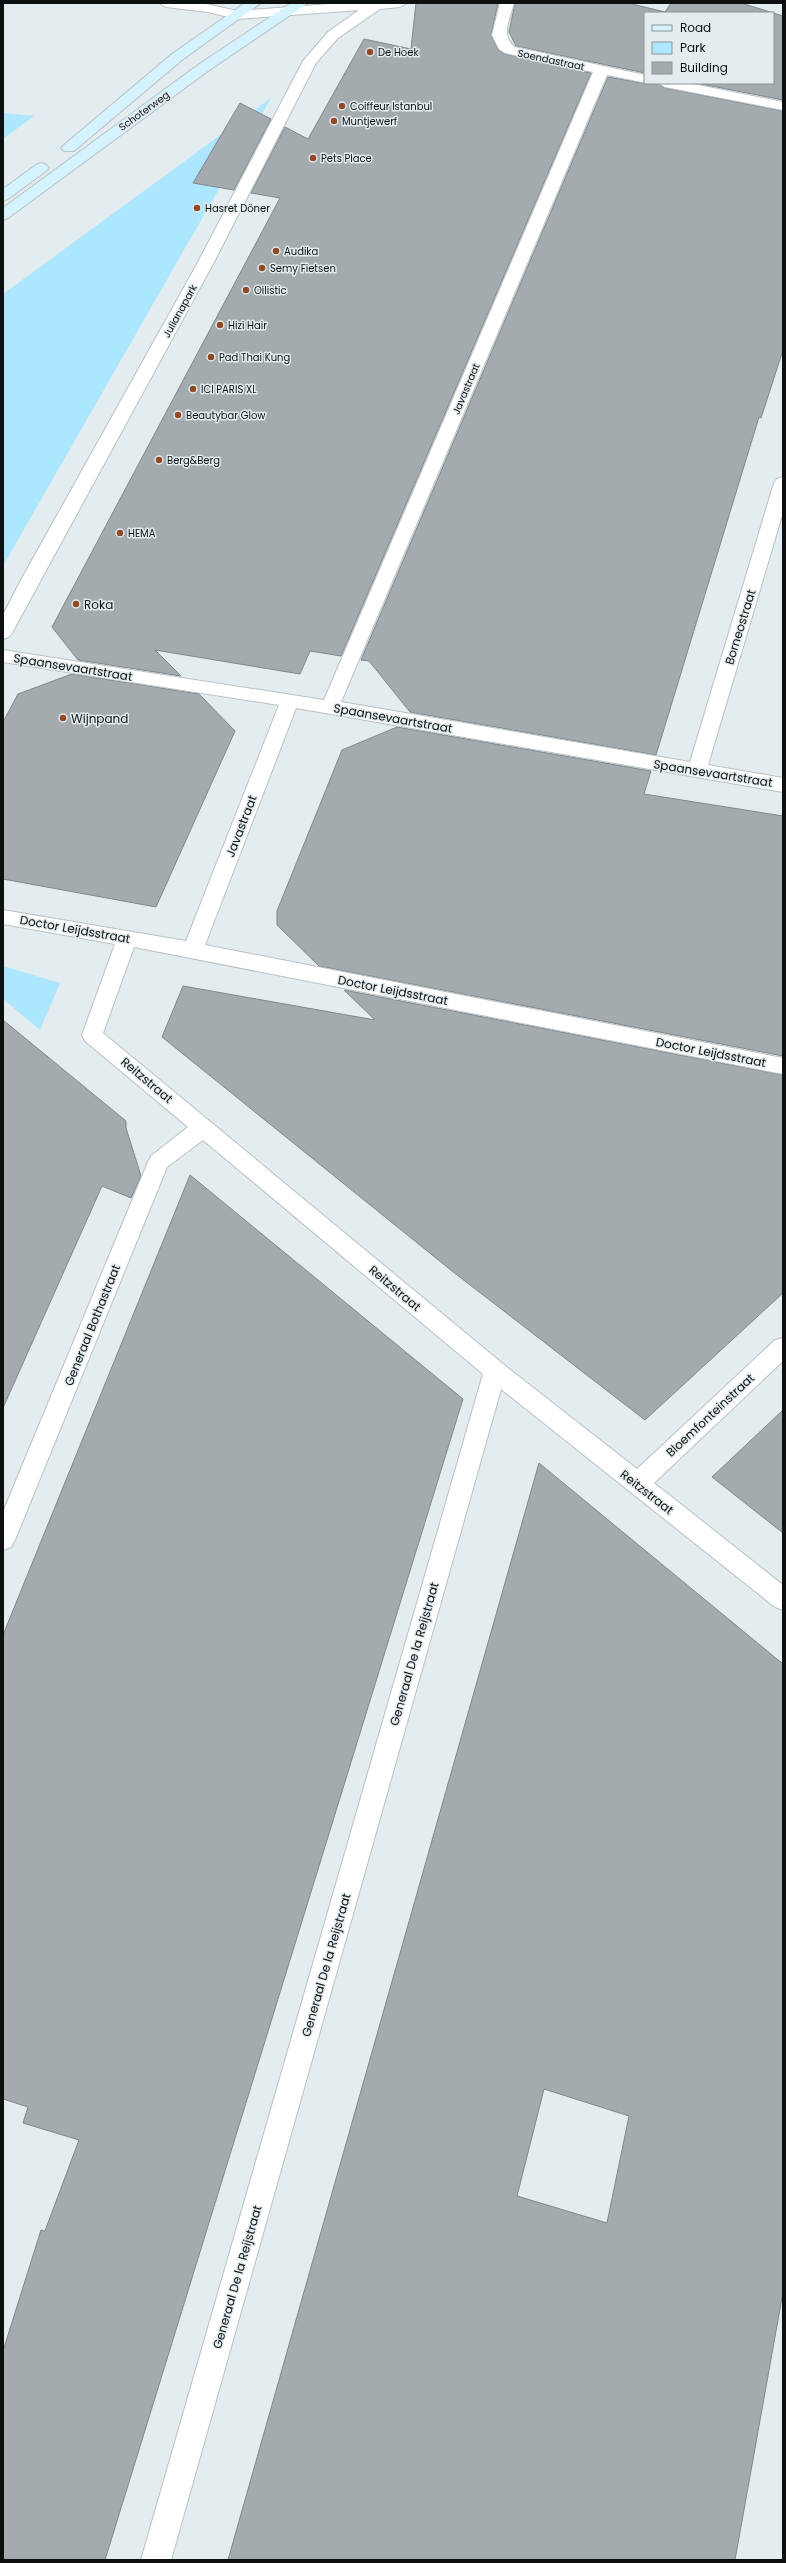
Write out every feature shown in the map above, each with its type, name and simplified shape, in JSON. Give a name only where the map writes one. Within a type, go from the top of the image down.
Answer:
[{"type":"main road","name":"Schoterweg","points":[[3,196],[81,140],[177,58],[254,3]]},
{"type":"main road","name":"Schoterweg","points":[[3,216],[203,68],[295,7]]},
{"type":"street","points":[[166,3],[208,8],[237,15],[295,7],[374,6],[400,3]]},
{"type":"street","name":"Soendastraat","points":[[507,3],[499,25],[499,38],[503,47],[521,54],[644,79]]},
{"type":"street","name":"Julianapark","points":[[3,633],[30,580],[205,264],[310,61],[333,35],[374,6]]},
{"type":"street","points":[[237,15],[253,36]]},
{"type":"street","name":"Javastraat","points":[[330,707],[601,70]]},
{"type":"street","points":[[670,84],[783,106]]},
{"type":"street","name":"Borneostraat","points":[[698,771],[783,483]]},
{"type":"street","name":"Spaansevaartstraat","points":[[3,656],[330,707],[783,785]]},
{"type":"street","name":"Javastraat","points":[[193,950],[290,701]]},
{"type":"street","name":"Doctor Leijdsstraat","points":[[3,917],[193,950],[783,1066]]},
{"type":"street","name":"Reitzstraat","points":[[127,938],[92,1035],[495,1371],[783,1599]]},
{"type":"street","name":"Generaal Bothastraat","points":[[3,1540],[159,1162],[204,1128]]},
{"type":"street","name":"Bloemfonteinstraat","points":[[638,1484],[783,1347]]},
{"type":"street","name":"Generaal De la Reijstraat","points":[[156,2560],[495,1371]]},
{"type":"green space","points":[[271,98],[3,566],[3,294]]},
{"type":"green space","points":[[3,113],[34,116],[3,139]]},
{"type":"green space","points":[[3,966],[60,983],[40,1030],[3,999]]},
{"type":"building","points":[[416,3],[498,3],[491,35],[498,50],[505,54],[591,73],[341,656],[310,651],[300,674],[155,650],[181,676],[78,660],[52,627],[280,198],[251,193],[285,127],[308,139],[364,39],[411,49]]},
{"type":"building","points":[[515,3],[628,3],[665,12],[644,12],[644,73],[516,46],[509,32]]},
{"type":"building","points":[[671,3],[741,3],[770,12],[665,12]]},
{"type":"building","points":[[774,13],[783,16],[783,100],[701,84],[774,84]]},
{"type":"building","points":[[608,77],[644,84],[659,84],[665,88],[783,111],[783,350],[761,418],[759,417],[656,755],[410,712],[369,661],[361,660]]},
{"type":"building","points":[[240,103],[271,119],[234,190],[193,183]]},
{"type":"building","points":[[72,674],[199,694],[235,731],[156,907],[3,879],[3,722],[18,694]]},
{"type":"building","points":[[397,727],[651,771],[644,794],[783,816],[783,1056],[319,966],[277,925],[277,911],[342,750]]},
{"type":"building","points":[[183,986],[375,1020],[344,990],[783,1075],[783,1293],[645,1420],[452,1271],[162,1037]]},
{"type":"building","points":[[3,1020],[126,1121],[126,1128],[141,1176],[131,1198],[102,1186],[3,1408]]},
{"type":"building","points":[[190,1175],[463,1399],[105,2560],[3,2560],[3,2351],[41,2230],[45,2231],[79,2140],[23,2123],[28,2107],[3,2099],[3,1635]]},
{"type":"building","points":[[783,1410],[783,1533],[712,1477]]},
{"type":"building","points":[[539,1463],[783,1664],[783,2292],[735,2560],[228,2560]],"holes":[[[544,2089],[629,2116],[607,2223],[517,2196]]]},
{"type":"place","name":"De Hoek","points":[[370,52]]},
{"type":"place","name":"Coiffeur Istanbul","points":[[342,106]]},
{"type":"place","name":"Muntjewerf","points":[[334,121]]},
{"type":"place","name":"Pets Place","points":[[313,158]]},
{"type":"place","name":"Hasret Döner","points":[[197,208]]},
{"type":"place","name":"Audika","points":[[276,251]]},
{"type":"place","name":"Semy Fietsen","points":[[262,268]]},
{"type":"place","name":"Oilistic","points":[[246,290]]},
{"type":"place","name":"Hizi Hair","points":[[220,325]]},
{"type":"place","name":"Pad Thai Kung","points":[[211,357]]},
{"type":"place","name":"ICI PARIS XL","points":[[193,389]]},
{"type":"place","name":"Beautybar Glow","points":[[178,415]]},
{"type":"place","name":"Berg&Berg","points":[[159,460]]},
{"type":"place","name":"HEMA","points":[[120,533]]},
{"type":"place","name":"Roka","points":[[76,604]]},
{"type":"place","name":"Wijnpand","points":[[63,718]]}]
